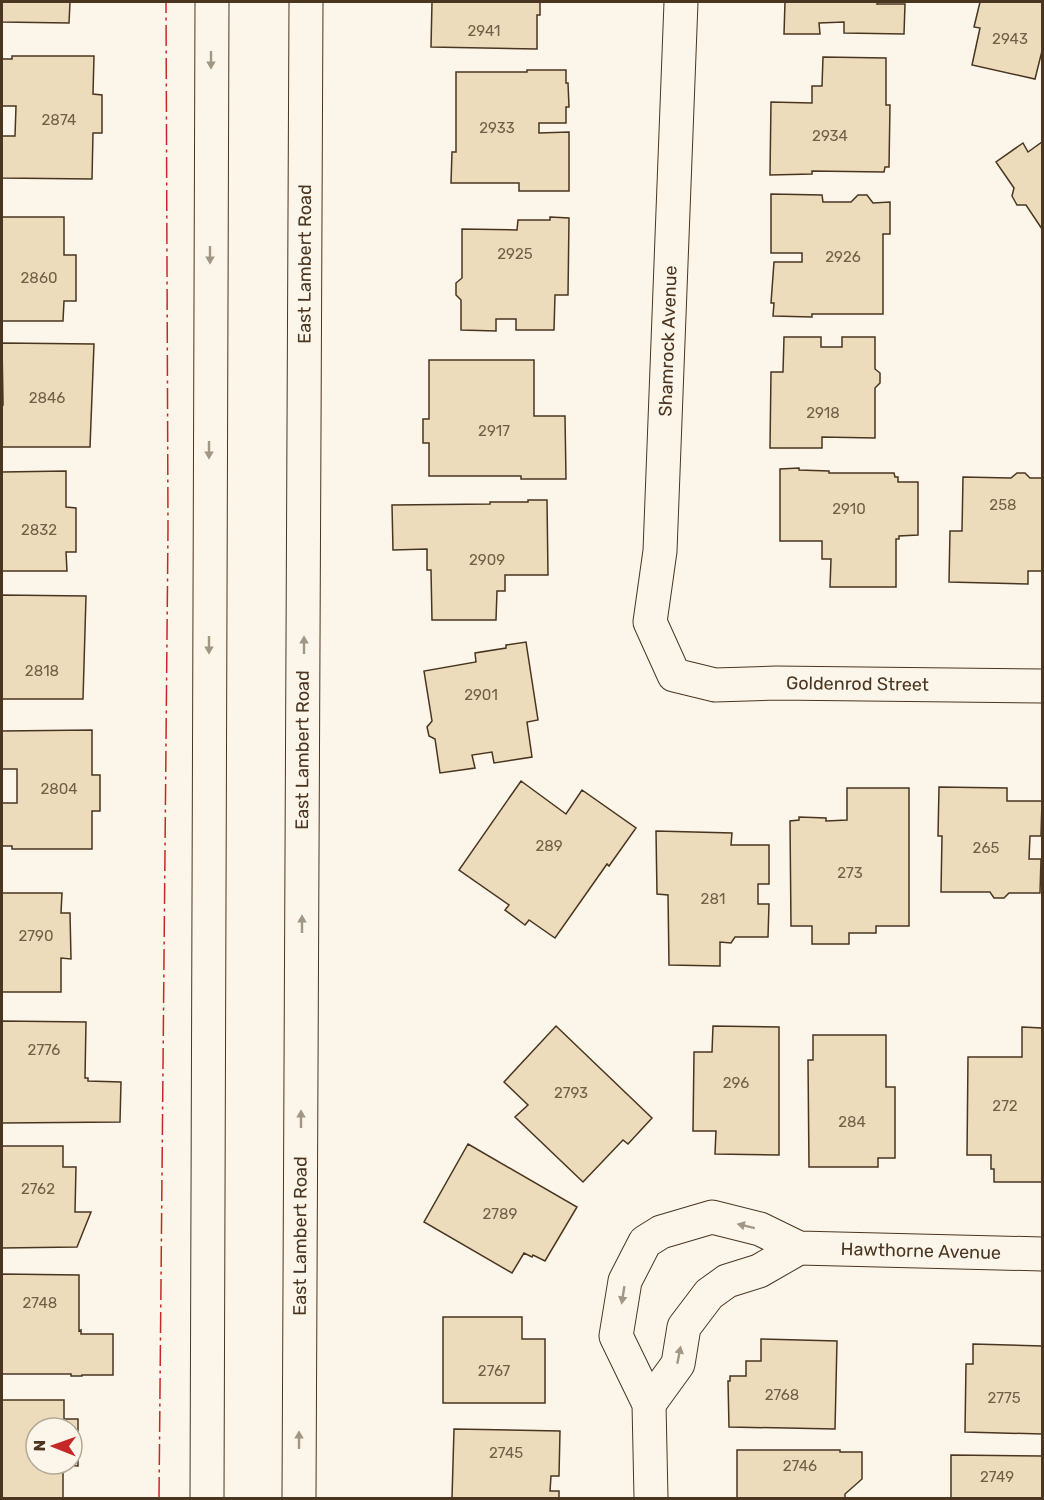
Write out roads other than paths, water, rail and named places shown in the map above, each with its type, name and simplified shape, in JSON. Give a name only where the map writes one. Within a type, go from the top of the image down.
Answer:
[{"type":"main road","points":[[207,1498],[212,2]]},
{"type":"main road","name":"East Lambert Road","points":[[299,1498],[306,2]]},
{"type":"main road","name":"Shamrock Avenue","points":[[674,675],[650,622],[660,550],[681,2]]},
{"type":"main road","name":"Goldenrod Street","points":[[674,675],[715,685],[776,683],[1042,686]]},
{"type":"main road","name":"Hawthorne Avenue","points":[[649,1404],[616,1336],[625,1281],[645,1242],[661,1232],[712,1217],[760,1229],[799,1248],[1042,1254]]},
{"type":"main road","points":[[651,1498],[649,1404],[678,1364],[684,1327],[709,1294],[727,1281],[759,1271],[799,1248]]}]
